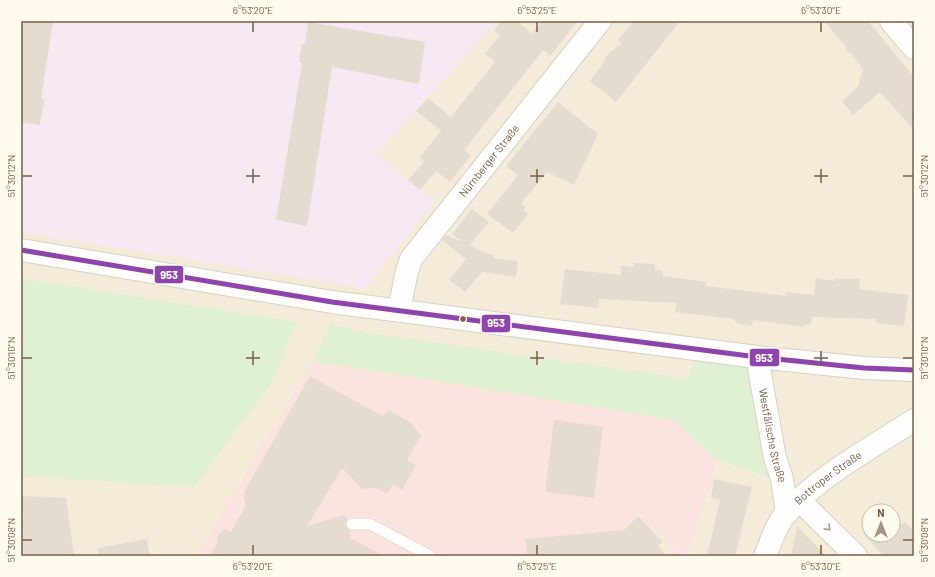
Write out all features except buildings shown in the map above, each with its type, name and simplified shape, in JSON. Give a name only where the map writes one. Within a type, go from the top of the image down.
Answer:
[{"type":"street","name":"Nürnberger Straße","points":[[399,310],[406,271],[411,259],[600,21]]},
{"type":"street","points":[[891,21],[914,48]]},
{"type":"street","points":[[21,250],[332,302],[757,357],[864,368],[914,370]]},
{"type":"street","name":"Westfälische Straße","points":[[757,357],[774,458],[793,507]]},
{"type":"street","name":"Bottroper Straße","points":[[765,556],[778,525],[793,507],[842,466],[914,420]]},
{"type":"street","points":[[793,507],[856,556]]},
{"type":"lane","points":[[352,524],[370,524],[430,556]]},
{"type":"shaded area","points":[[21,21],[914,21],[914,556],[21,556]]},
{"type":"shaded area","points":[[21,21],[496,21],[376,154],[434,202],[365,288],[21,232]]},
{"type":"shaded area","points":[[313,361],[673,420],[717,460],[687,556],[677,556],[666,539],[637,514],[595,556],[197,556]]},
{"type":"green space","points":[[21,278],[296,322],[272,383],[194,487],[21,476]]},
{"type":"green space","points":[[331,324],[368,333],[688,379],[694,359],[755,365],[772,478],[717,460],[673,420],[313,361]]},
{"type":"transit line","name":"953","points":[[21,250],[332,302],[757,357],[864,368],[914,370]]}]
